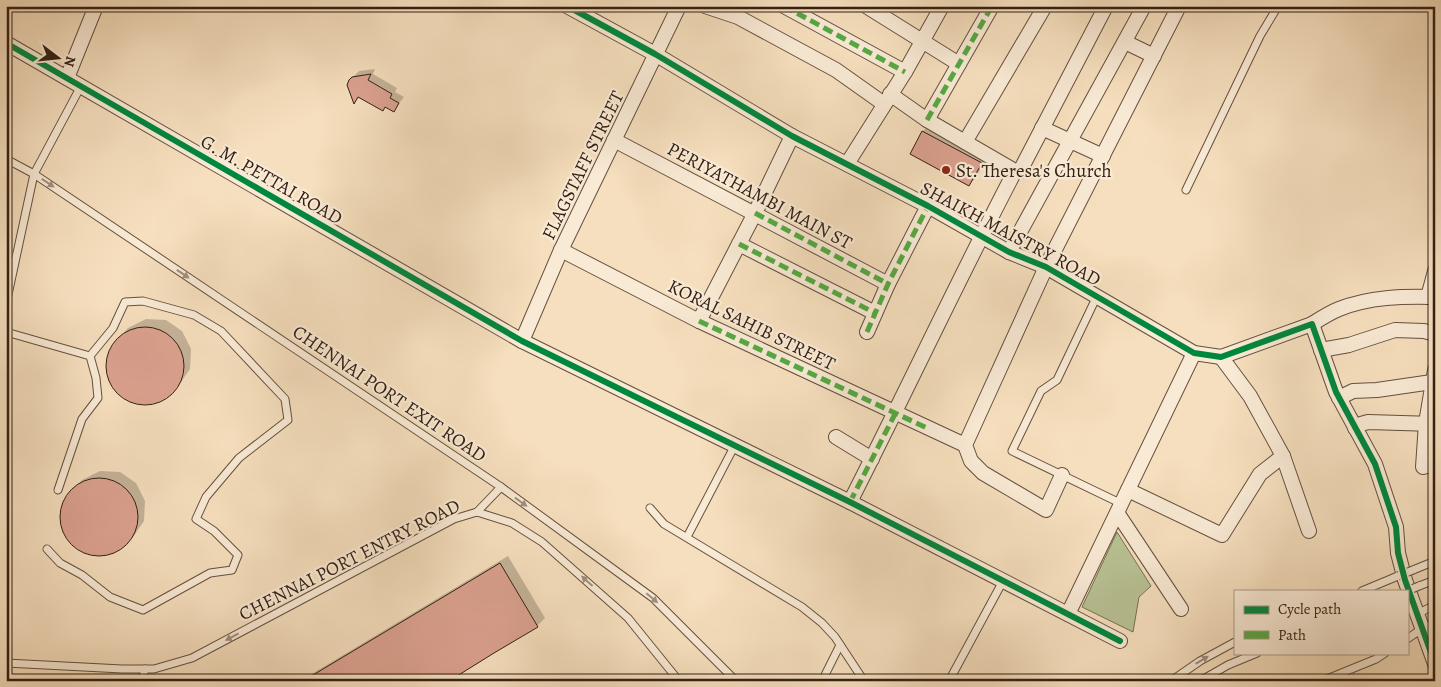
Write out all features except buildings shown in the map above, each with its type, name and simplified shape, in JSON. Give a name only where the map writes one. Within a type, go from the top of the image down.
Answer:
[{"type":"street","points":[[67,78],[96,6]]},
{"type":"street","name":"SHAIKH MAISTRY ROAD","points":[[567,6],[655,54],[792,136],[928,206],[1009,252],[1046,267],[1194,353],[1221,357],[1312,324],[1337,309],[1366,300],[1396,297],[1431,297]]},
{"type":"street","name":"FLAGSTAFF STREET","points":[[522,341],[561,250],[679,6]]},
{"type":"street","points":[[706,6],[738,18],[836,70],[1015,171],[1020,171],[1106,6]]},
{"type":"street","points":[[784,6],[905,72]]},
{"type":"street","points":[[866,6],[958,64]]},
{"type":"street","points":[[847,164],[905,72],[942,6]]},
{"type":"street","points":[[927,120],[992,6]]},
{"type":"street","points":[[965,142],[1044,6]]},
{"type":"street","points":[[1009,252],[1144,6]]},
{"type":"street","points":[[1062,475],[1046,510],[983,474],[971,461],[965,445],[1046,267],[1179,6]]},
{"type":"street","points":[[1125,42],[1154,56]]},
{"type":"street","name":"G. M. PETTAI ROAD","points":[[6,43],[522,341],[850,502],[1120,642]]},
{"type":"street","points":[[1042,128],[1103,156]]},
{"type":"street","points":[[699,321],[755,213],[792,136]]},
{"type":"street","name":"PERIYATHAMBI MAIN ST","points":[[614,140],[888,284]]},
{"type":"street","points":[[850,502],[1015,171]]},
{"type":"street","points":[[867,332],[888,284],[928,206]]},
{"type":"street","points":[[739,244],[876,313]]},
{"type":"street","name":"KORAL SAHIB STREET","points":[[561,250],[699,321],[965,445]]},
{"type":"street","points":[[1431,297],[1435,271]]},
{"type":"street","points":[[1312,324],[1339,398],[1375,464],[1396,526],[1398,553],[1417,614],[1429,626],[1435,664]]},
{"type":"street","points":[[1321,350],[1349,345],[1395,330],[1424,331],[1435,334]]},
{"type":"street","points":[[1068,614],[1194,353]]},
{"type":"street","points":[[1221,357],[1250,396],[1283,456],[1309,531]]},
{"type":"street","points":[[1339,398],[1353,391],[1377,390],[1434,376],[1424,467],[1435,464]]},
{"type":"street","points":[[1355,428],[1368,422],[1430,424]]},
{"type":"street","points":[[836,437],[872,460]]},
{"type":"street","points":[[1128,490],[1222,535],[1260,474],[1283,456]]},
{"type":"street","points":[[1120,509],[1181,609]]},
{"type":"lane","points":[[1186,190],[1260,36],[1278,6]]},
{"type":"lane","points":[[6,304],[34,174],[81,86]]},
{"type":"lane","name":"CHENNAI PORT EXIT ROAD","points":[[6,159],[34,174],[501,487],[653,598],[736,681]]},
{"type":"lane","points":[[1097,296],[1057,380],[1041,391],[1012,451],[1062,475],[1120,509]]},
{"type":"lane","points":[[47,549],[60,564],[82,575],[110,597],[143,610],[210,573],[232,570],[238,555],[214,531],[196,519],[206,497],[239,458],[288,420],[285,398],[221,331],[194,315],[143,302],[125,302],[113,328],[90,356]]},
{"type":"lane","points":[[6,332],[90,356]]},
{"type":"lane","points":[[58,490],[82,419],[98,398],[96,378],[90,356]]},
{"type":"lane","points":[[687,537],[735,445]]},
{"type":"lane","points":[[476,512],[501,487]]},
{"type":"lane","points":[[650,508],[664,524],[802,607],[822,623],[835,637],[864,681]]},
{"type":"lane","name":"CHENNAI PORT ENTRY ROAD","points":[[6,663],[154,669],[192,658],[454,519],[476,512],[512,523],[542,542],[628,618],[679,681]]},
{"type":"lane","points":[[1364,590],[1435,561]]},
{"type":"lane","points":[[1408,591],[1435,580]]},
{"type":"lane","points":[[949,681],[1003,581]]},
{"type":"lane","points":[[1417,614],[1435,605]]},
{"type":"lane","points":[[1408,637],[1429,626]]},
{"type":"lane","points":[[1171,681],[1200,661],[1234,643]]},
{"type":"lane","points":[[825,675],[840,645]]},
{"type":"lane","points":[[1200,681],[1228,665],[1255,654]]},
{"type":"lane","points":[[1322,681],[1376,659],[1384,654]]},
{"type":"lane","points":[[142,681],[145,669]]},
{"type":"green space","points":[[1117,532],[1151,586],[1139,597],[1133,632],[1082,607]]},
{"type":"marked path","points":[[784,6],[905,72]]},
{"type":"marked path","points":[[927,120],[992,6]]},
{"type":"marked path","points":[[867,332],[888,284],[928,206]]},
{"type":"marked path","points":[[755,213],[888,284]]},
{"type":"marked path","points":[[739,244],[875,313]]},
{"type":"marked path","points":[[699,321],[929,429]]},
{"type":"marked path","points":[[850,502],[895,414]]},
{"type":"cycle path","points":[[567,6],[655,54],[792,136],[928,206],[1009,252],[1046,267],[1194,353],[1221,357],[1312,324],[1336,392],[1375,464],[1396,527],[1398,553],[1405,580],[1435,664]]},
{"type":"cycle path","points":[[6,43],[522,341],[850,502],[1120,641]]},
{"type":"place","name":"St. Theresa's Church","points":[[946,170]]}]
